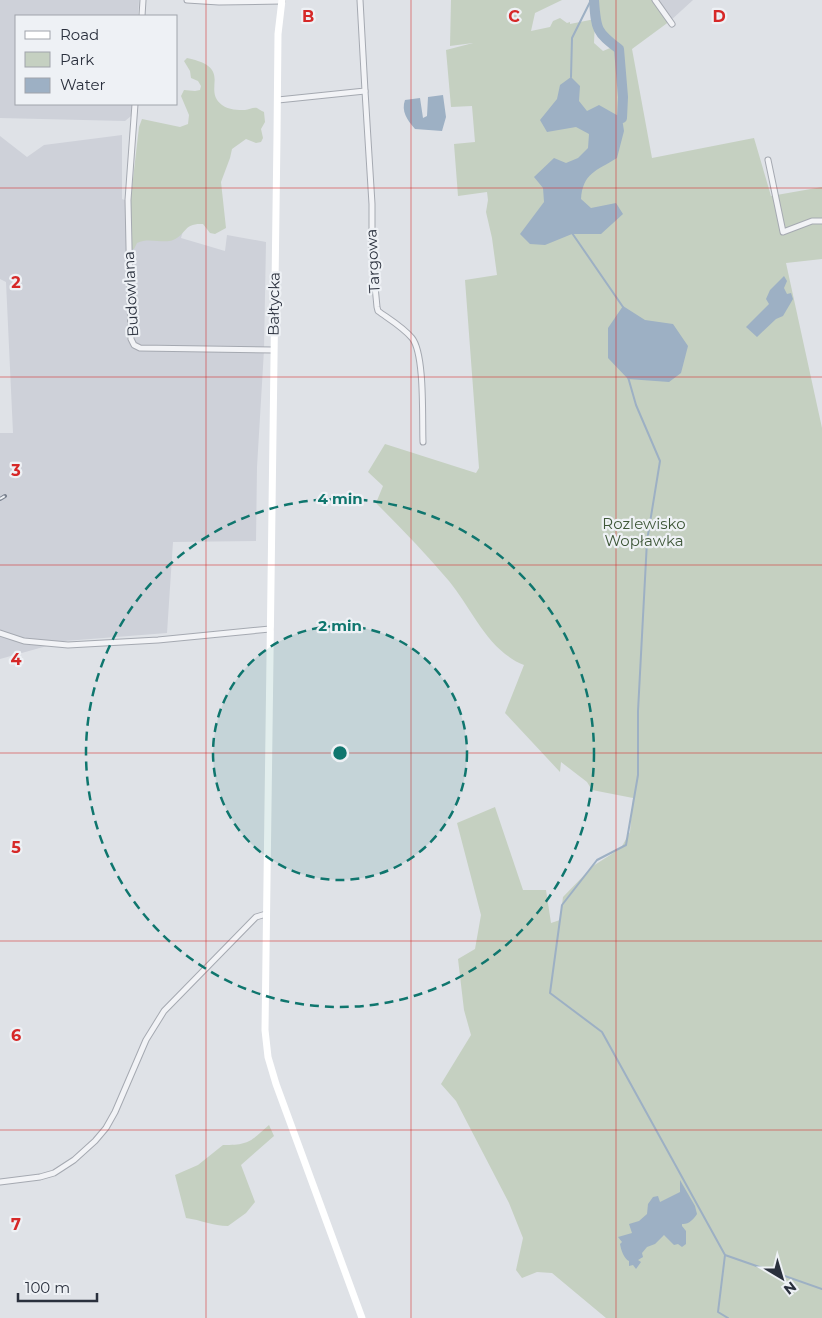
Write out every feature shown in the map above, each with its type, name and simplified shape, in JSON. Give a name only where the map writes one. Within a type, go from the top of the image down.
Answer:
[{"type":"main road","name":"Bałtycka","points":[[282,1],[278,34],[265,1020],[268,1057],[276,1084],[362,1318]]},
{"type":"street","points":[[142,15],[143,0]]},
{"type":"street","points":[[187,0],[219,2],[282,1]]},
{"type":"street","name":"Targowa","points":[[360,0],[372,204],[372,255],[377,306],[378,311],[412,338],[418,348],[423,442]]},
{"type":"street","points":[[655,0],[672,24]]},
{"type":"street","points":[[278,100],[365,91]]},
{"type":"street","name":"Budowlana","points":[[135,105],[128,200],[131,339],[133,343],[140,348],[273,350]]},
{"type":"street","points":[[768,160],[783,232],[812,221],[822,221]]},
{"type":"street","points":[[0,632],[24,641],[68,645],[158,640],[270,629]]},
{"type":"street","points":[[0,1182],[40,1177],[54,1173],[74,1160],[95,1141],[106,1128],[115,1112],[146,1040],[164,1011],[256,917],[266,914]]},
{"type":"shaded area","points":[[0,0],[139,0],[138,15],[15,15],[15,105],[132,105],[131,116],[125,121],[0,118]]},
{"type":"shaded area","points":[[656,0],[693,0],[670,21]]},
{"type":"shaded area","points":[[122,135],[122,199],[185,224],[181,238],[225,251],[227,235],[266,242],[264,350],[257,467],[256,541],[173,542],[167,633],[65,641],[0,659],[0,433],[13,433],[6,282],[0,279],[0,136],[27,157],[44,145]]},
{"type":"green space","name":"Rozlewisko Wopławka","points":[[451,0],[562,0],[535,13],[531,31],[550,27],[553,21],[560,18],[567,23],[570,22],[570,24],[595,19],[594,0],[656,0],[670,21],[632,49],[652,158],[754,138],[771,196],[822,187],[822,259],[786,263],[822,428],[822,1318],[606,1318],[552,1273],[537,1272],[522,1278],[516,1270],[523,1238],[509,1203],[456,1101],[441,1084],[471,1035],[464,1010],[458,959],[475,949],[481,915],[457,823],[495,807],[523,890],[546,890],[551,923],[560,920],[563,897],[593,866],[621,848],[630,832],[633,798],[592,790],[587,782],[561,762],[560,772],[505,713],[524,665],[511,659],[500,650],[449,581],[376,503],[383,486],[368,472],[385,444],[476,473],[479,468],[465,280],[497,275],[486,212],[487,192],[458,196],[454,144],[475,142],[472,106],[451,107],[446,50],[473,43],[450,46]],"holes":[[[595,20],[600,35],[615,46],[603,51],[594,43]]]},
{"type":"green space","points":[[187,58],[210,67],[214,73],[216,99],[222,105],[236,110],[257,108],[264,112],[265,122],[261,129],[263,138],[261,142],[256,143],[246,139],[232,149],[221,182],[226,228],[215,234],[210,233],[203,224],[192,225],[173,240],[142,241],[137,243],[134,249],[130,249],[130,205],[139,127],[142,119],[180,127],[188,124],[189,115],[181,96],[184,90],[200,90],[201,86],[198,81],[191,78],[190,71],[184,61]]},
{"type":"green space","points":[[269,1125],[274,1136],[241,1165],[255,1202],[246,1213],[228,1226],[186,1218],[175,1175],[198,1165],[223,1145],[249,1141]]},
{"type":"water","points":[[571,77],[580,86],[579,101],[587,111],[599,105],[622,118],[624,131],[617,158],[588,178],[582,190],[581,199],[591,208],[616,203],[623,214],[601,234],[572,234],[545,245],[530,244],[520,234],[544,202],[543,188],[534,177],[554,158],[566,163],[578,158],[588,148],[589,134],[576,127],[547,132],[540,120],[557,99],[560,85]]},
{"type":"water","points":[[443,95],[446,117],[442,131],[415,129],[406,115],[404,108],[405,100],[420,98],[423,118],[427,116],[428,97]]},
{"type":"water","points":[[784,276],[787,281],[784,288],[787,294],[791,293],[793,299],[783,316],[776,319],[757,337],[746,327],[769,304],[766,299],[770,290]]},
{"type":"water","points":[[623,306],[645,320],[673,324],[688,346],[681,373],[669,382],[628,379],[608,358],[608,328]]},
{"type":"water","points":[[680,1180],[695,1206],[697,1214],[691,1221],[682,1224],[686,1231],[686,1244],[682,1247],[678,1244],[674,1245],[664,1235],[642,1253],[643,1257],[638,1260],[641,1262],[636,1269],[633,1265],[629,1266],[629,1261],[621,1249],[620,1244],[622,1242],[618,1237],[632,1233],[629,1224],[639,1221],[647,1214],[648,1204],[653,1197],[658,1196],[660,1202],[680,1192]]},
{"type":"waterway","points":[[571,77],[572,38],[591,0]]},
{"type":"waterway","points":[[594,0],[599,29],[619,49],[623,97],[622,118]]},
{"type":"waterway","points":[[572,233],[623,307]]},
{"type":"waterway","points":[[628,377],[636,405],[660,461],[647,541],[638,711],[638,775],[626,845],[597,860],[562,905],[550,993],[602,1032],[725,1255],[822,1289]]},
{"type":"waterway","points":[[725,1255],[718,1312],[728,1318]]},
{"type":"railway","points":[[0,499],[5,496]]}]
